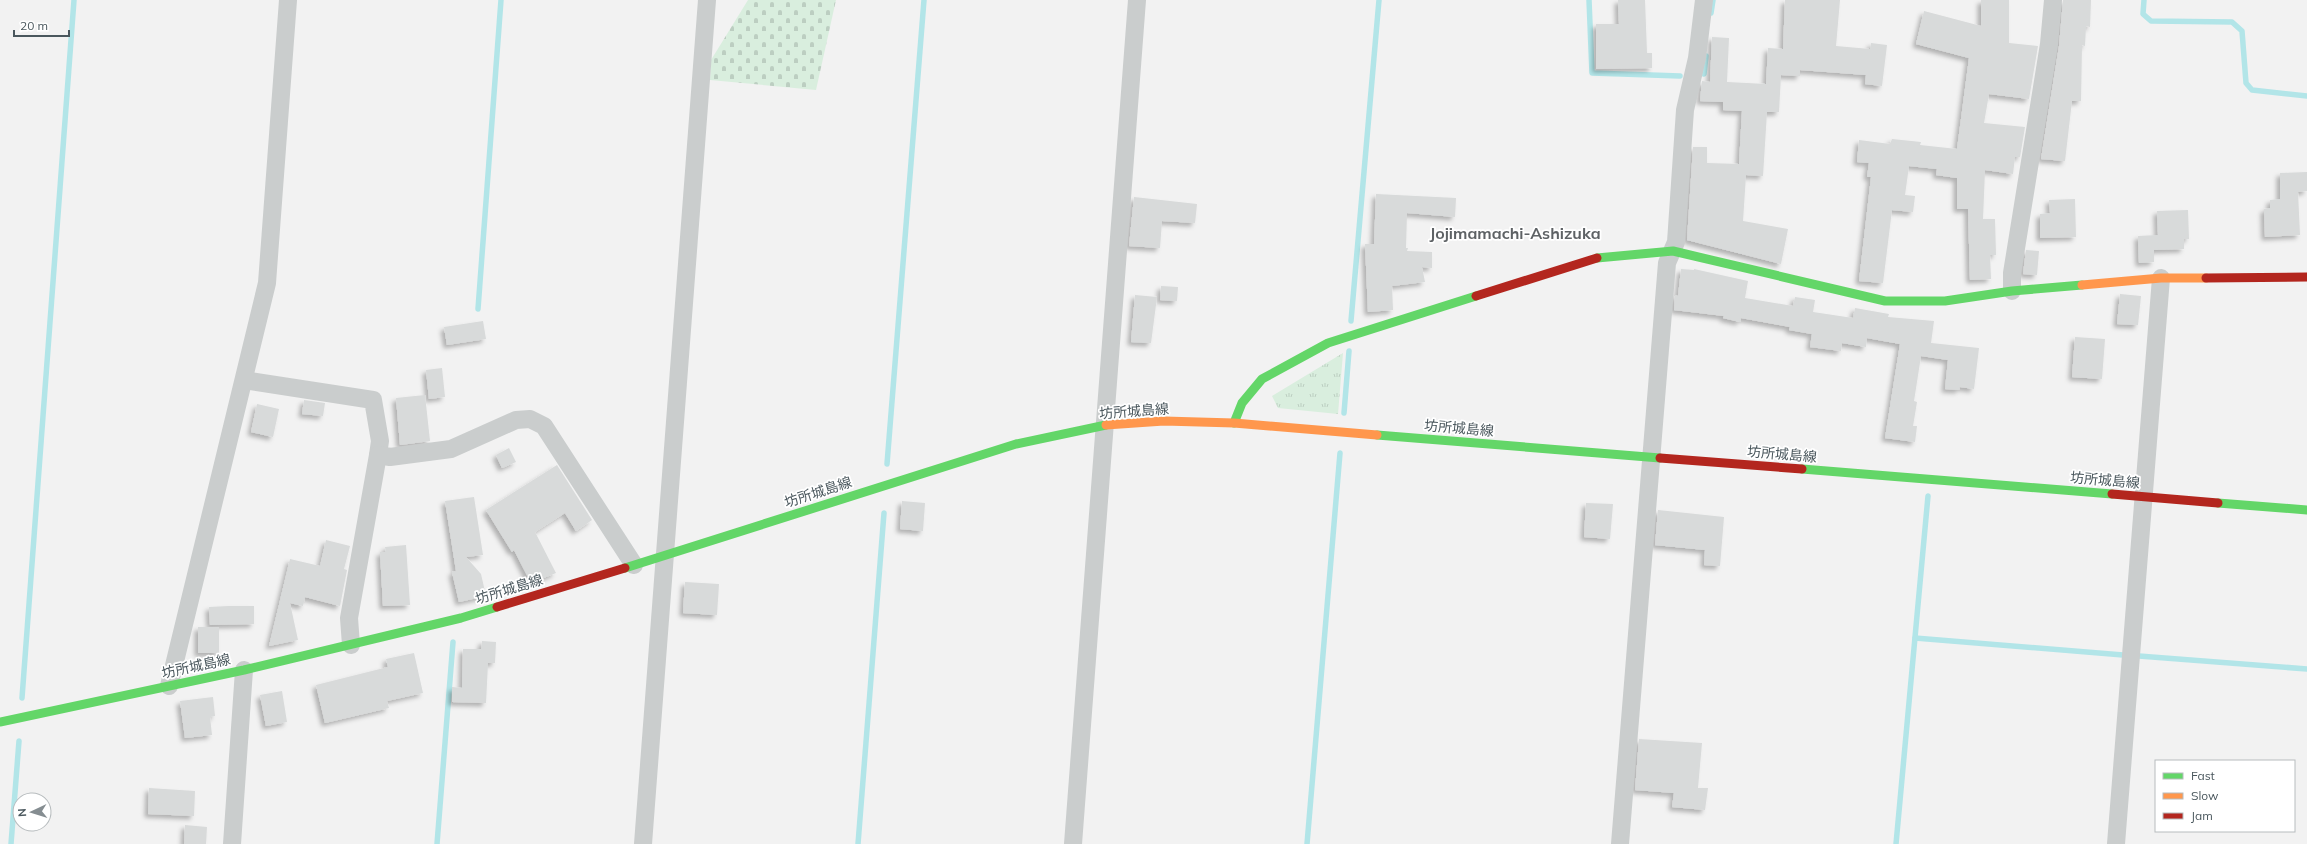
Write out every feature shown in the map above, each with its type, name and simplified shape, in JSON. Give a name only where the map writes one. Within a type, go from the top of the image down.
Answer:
[{"type":"main road","points":[[1234,423],[1242,403],[1262,379],[1328,343],[1601,257],[1673,251],[1885,301],[1945,301],[2012,291],[2162,278],[2307,277]]},
{"type":"main road","name":"坊所城島線","points":[[0,722],[244,670],[461,618],[666,555],[1016,444],[1104,425],[1164,421],[1234,423],[2307,510]]},
{"type":"street","points":[[169,686],[267,284],[288,0]]},
{"type":"street","points":[[643,844],[707,0]]},
{"type":"street","points":[[1073,844],[1137,0]]},
{"type":"street","points":[[1620,844],[1667,263],[1676,242],[1685,110],[1697,58],[1704,0]]},
{"type":"street","points":[[2012,291],[2012,273],[2049,44],[2053,0]]},
{"type":"street","points":[[2116,844],[2162,278]]},
{"type":"street","points":[[244,380],[372,400],[380,441],[349,618],[350,645]]},
{"type":"street","points":[[378,455],[390,457],[451,449],[516,420],[530,419],[544,426],[634,565]]},
{"type":"street","points":[[232,844],[244,670]]},
{"type":"green space","points":[[748,0],[836,0],[816,90],[710,80],[711,60]]},
{"type":"green space","points":[[1343,353],[1338,414],[1278,408],[1272,396]]},
{"type":"building","points":[[1618,0],[1645,0],[1647,53],[1652,53],[1652,68],[1596,69],[1596,24],[1619,24]]},
{"type":"building","points":[[1785,0],[1840,0],[1836,46],[1870,49],[1871,43],[1887,45],[1882,86],[1865,84],[1866,75],[1800,70],[1800,76],[1781,75],[1779,112],[1767,112],[1763,176],[1746,175],[1743,221],[1788,229],[1781,264],[1687,240],[1693,147],[1707,147],[1707,163],[1739,164],[1742,111],[1723,110],[1723,102],[1700,101],[1702,81],[1710,82],[1712,37],[1729,38],[1727,82],[1766,84],[1768,48],[1783,49]]},
{"type":"building","points":[[1981,0],[2009,0],[2009,43],[2038,46],[2029,99],[1989,94],[1984,123],[2025,127],[2020,157],[2015,157],[2013,174],[1985,170],[1983,219],[1995,219],[1996,255],[1990,255],[1991,279],[1970,280],[1968,209],[1957,209],[1957,178],[1936,175],[1937,169],[1909,166],[1905,195],[1915,196],[1913,212],[1892,210],[1883,283],[1859,281],[1871,177],[1867,177],[1869,163],[1857,162],[1859,140],[1890,144],[1892,139],[1921,142],[1920,145],[1957,149],[1969,58],[1916,44],[1924,11],[1981,26]]},
{"type":"building","points":[[2063,0],[2091,0],[2090,27],[2086,26],[2085,46],[2082,45],[2081,101],[2072,101],[2065,161],[2041,159],[2059,46]]},
{"type":"building","points":[[2307,172],[2307,191],[2298,192],[2300,235],[2265,237],[2264,209],[2270,208],[2270,200],[2280,199],[2280,173]]},
{"type":"building","points":[[1376,194],[1456,198],[1455,217],[1407,213],[1407,251],[1432,252],[1432,268],[1422,267],[1425,282],[1392,286],[1393,310],[1368,312],[1365,244],[1374,244]]},
{"type":"building","points":[[1134,197],[1197,204],[1195,223],[1162,221],[1160,248],[1129,246]]},
{"type":"building","points":[[2075,199],[2076,237],[2040,238],[2040,214],[2050,213],[2049,200]]},
{"type":"building","points":[[2188,210],[2189,239],[2184,239],[2184,249],[2154,250],[2154,262],[2139,263],[2138,236],[2158,235],[2157,211]]},
{"type":"building","points":[[2026,250],[2039,251],[2037,275],[2023,274]]},
{"type":"building","points":[[1681,269],[1694,269],[1748,281],[1745,298],[1793,306],[1795,297],[1815,300],[1813,312],[1853,318],[1855,308],[1889,314],[1888,317],[1934,321],[1931,343],[1979,348],[1974,389],[1960,387],[1959,390],[1945,389],[1948,360],[1921,356],[1914,401],[1917,402],[1913,426],[1917,426],[1915,442],[1885,438],[1900,344],[1867,338],[1866,347],[1842,343],[1841,351],[1810,347],[1812,334],[1789,330],[1790,327],[1741,318],[1740,322],[1723,318],[1724,316],[1674,310],[1675,295],[1678,296]]},
{"type":"building","points":[[1161,286],[1178,287],[1177,301],[1160,300]]},
{"type":"building","points":[[2120,294],[2141,296],[2138,325],[2117,324]]},
{"type":"building","points":[[1135,295],[1157,297],[1151,343],[1131,342]]},
{"type":"building","points":[[483,321],[486,339],[447,345],[444,327]]},
{"type":"building","points":[[2075,337],[2105,339],[2102,379],[2072,377]]},
{"type":"building","points":[[442,368],[445,397],[429,399],[426,370]]},
{"type":"building","points":[[425,395],[430,441],[400,445],[396,398]]},
{"type":"building","points":[[304,400],[325,403],[323,416],[302,414]]},
{"type":"building","points":[[257,404],[279,409],[273,437],[251,432]]},
{"type":"building","points":[[509,448],[516,462],[502,468],[496,455]]},
{"type":"building","points":[[557,465],[592,520],[576,531],[565,513],[535,532],[556,573],[531,583],[514,550],[512,552],[486,510]]},
{"type":"building","points":[[474,497],[483,555],[466,557],[481,574],[486,596],[459,602],[452,572],[456,571],[445,501]]},
{"type":"building","points":[[902,501],[925,503],[923,531],[900,529]]},
{"type":"building","points":[[1586,503],[1613,504],[1610,539],[1584,537]]},
{"type":"building","points":[[1658,510],[1724,517],[1720,566],[1704,565],[1705,550],[1655,545]]},
{"type":"building","points":[[326,540],[350,546],[344,569],[347,570],[340,606],[305,597],[303,606],[290,603],[298,640],[269,646],[290,559],[320,566]]},
{"type":"building","points":[[406,545],[410,605],[383,606],[380,552],[386,552],[385,547]]},
{"type":"building","points":[[685,582],[719,584],[717,615],[683,613]]},
{"type":"building","points":[[254,606],[254,624],[210,625],[209,607]]},
{"type":"building","points":[[198,627],[219,627],[219,653],[198,653]]},
{"type":"building","points":[[482,641],[496,642],[495,663],[488,663],[486,703],[452,702],[452,687],[462,688],[463,649],[481,649]]},
{"type":"building","points":[[414,653],[423,693],[387,701],[389,708],[325,723],[316,685],[388,667],[386,659]]},
{"type":"building","points":[[282,691],[287,722],[266,726],[260,695]]},
{"type":"building","points":[[213,697],[215,716],[210,717],[212,735],[185,738],[180,701]]},
{"type":"building","points":[[1639,739],[1702,743],[1698,788],[1708,788],[1705,810],[1672,807],[1674,793],[1635,790]]},
{"type":"building","points":[[149,788],[195,791],[194,816],[148,814]]},
{"type":"building","points":[[185,825],[207,827],[206,844],[184,844]]},
{"type":"waterway","points":[[22,698],[74,0]]},
{"type":"waterway","points":[[478,309],[501,0]]},
{"type":"waterway","points":[[887,464],[924,0]]},
{"type":"waterway","points":[[1351,321],[1379,0]]},
{"type":"waterway","points":[[1589,0],[1592,73],[1680,76]]},
{"type":"waterway","points":[[1711,13],[1713,0]]},
{"type":"waterway","points":[[2144,0],[2143,14],[2151,21],[2232,22],[2242,31],[2246,83],[2252,90],[2307,96]]},
{"type":"waterway","points":[[1704,74],[1706,56]]},
{"type":"waterway","points":[[1344,413],[1349,351]]},
{"type":"waterway","points":[[1307,844],[1340,453]]},
{"type":"waterway","points":[[1896,844],[1928,496]]},
{"type":"waterway","points":[[858,844],[884,513]]},
{"type":"waterway","points":[[1915,638],[2123,655]]},
{"type":"waterway","points":[[437,844],[453,642]]},
{"type":"waterway","points":[[2139,656],[2307,669]]},
{"type":"waterway","points":[[11,844],[19,741]]},
{"type":"traffic: fast","points":[[1597,258],[1673,251],[1885,301],[1945,301],[2012,291],[2082,285]]},
{"type":"traffic: fast","points":[[1234,423],[1242,403],[1262,379],[1328,343],[1476,296]]},
{"type":"traffic: fast","points":[[625,568],[1016,444],[1106,425]]},
{"type":"traffic: fast","points":[[1377,435],[1660,458]]},
{"type":"traffic: fast","points":[[1802,469],[2112,494]]},
{"type":"traffic: fast","points":[[2218,503],[2307,510]]},
{"type":"traffic: fast","points":[[0,722],[244,670],[461,618],[497,607]]},
{"type":"traffic: slow","points":[[2082,285],[2161,278],[2206,278]]},
{"type":"traffic: slow","points":[[1106,425],[1164,421],[1234,423],[1377,435]]},
{"type":"traffic: jam","points":[[1476,296],[1597,258]]},
{"type":"traffic: jam","points":[[2206,278],[2307,277]]},
{"type":"traffic: jam","points":[[1660,458],[1802,469]]},
{"type":"traffic: jam","points":[[2112,494],[2218,503]]},
{"type":"traffic: jam","points":[[497,607],[625,568]]},
{"type":"district","name":"Jojimamachi-Ashizuka","points":[[1515,233]]}]
